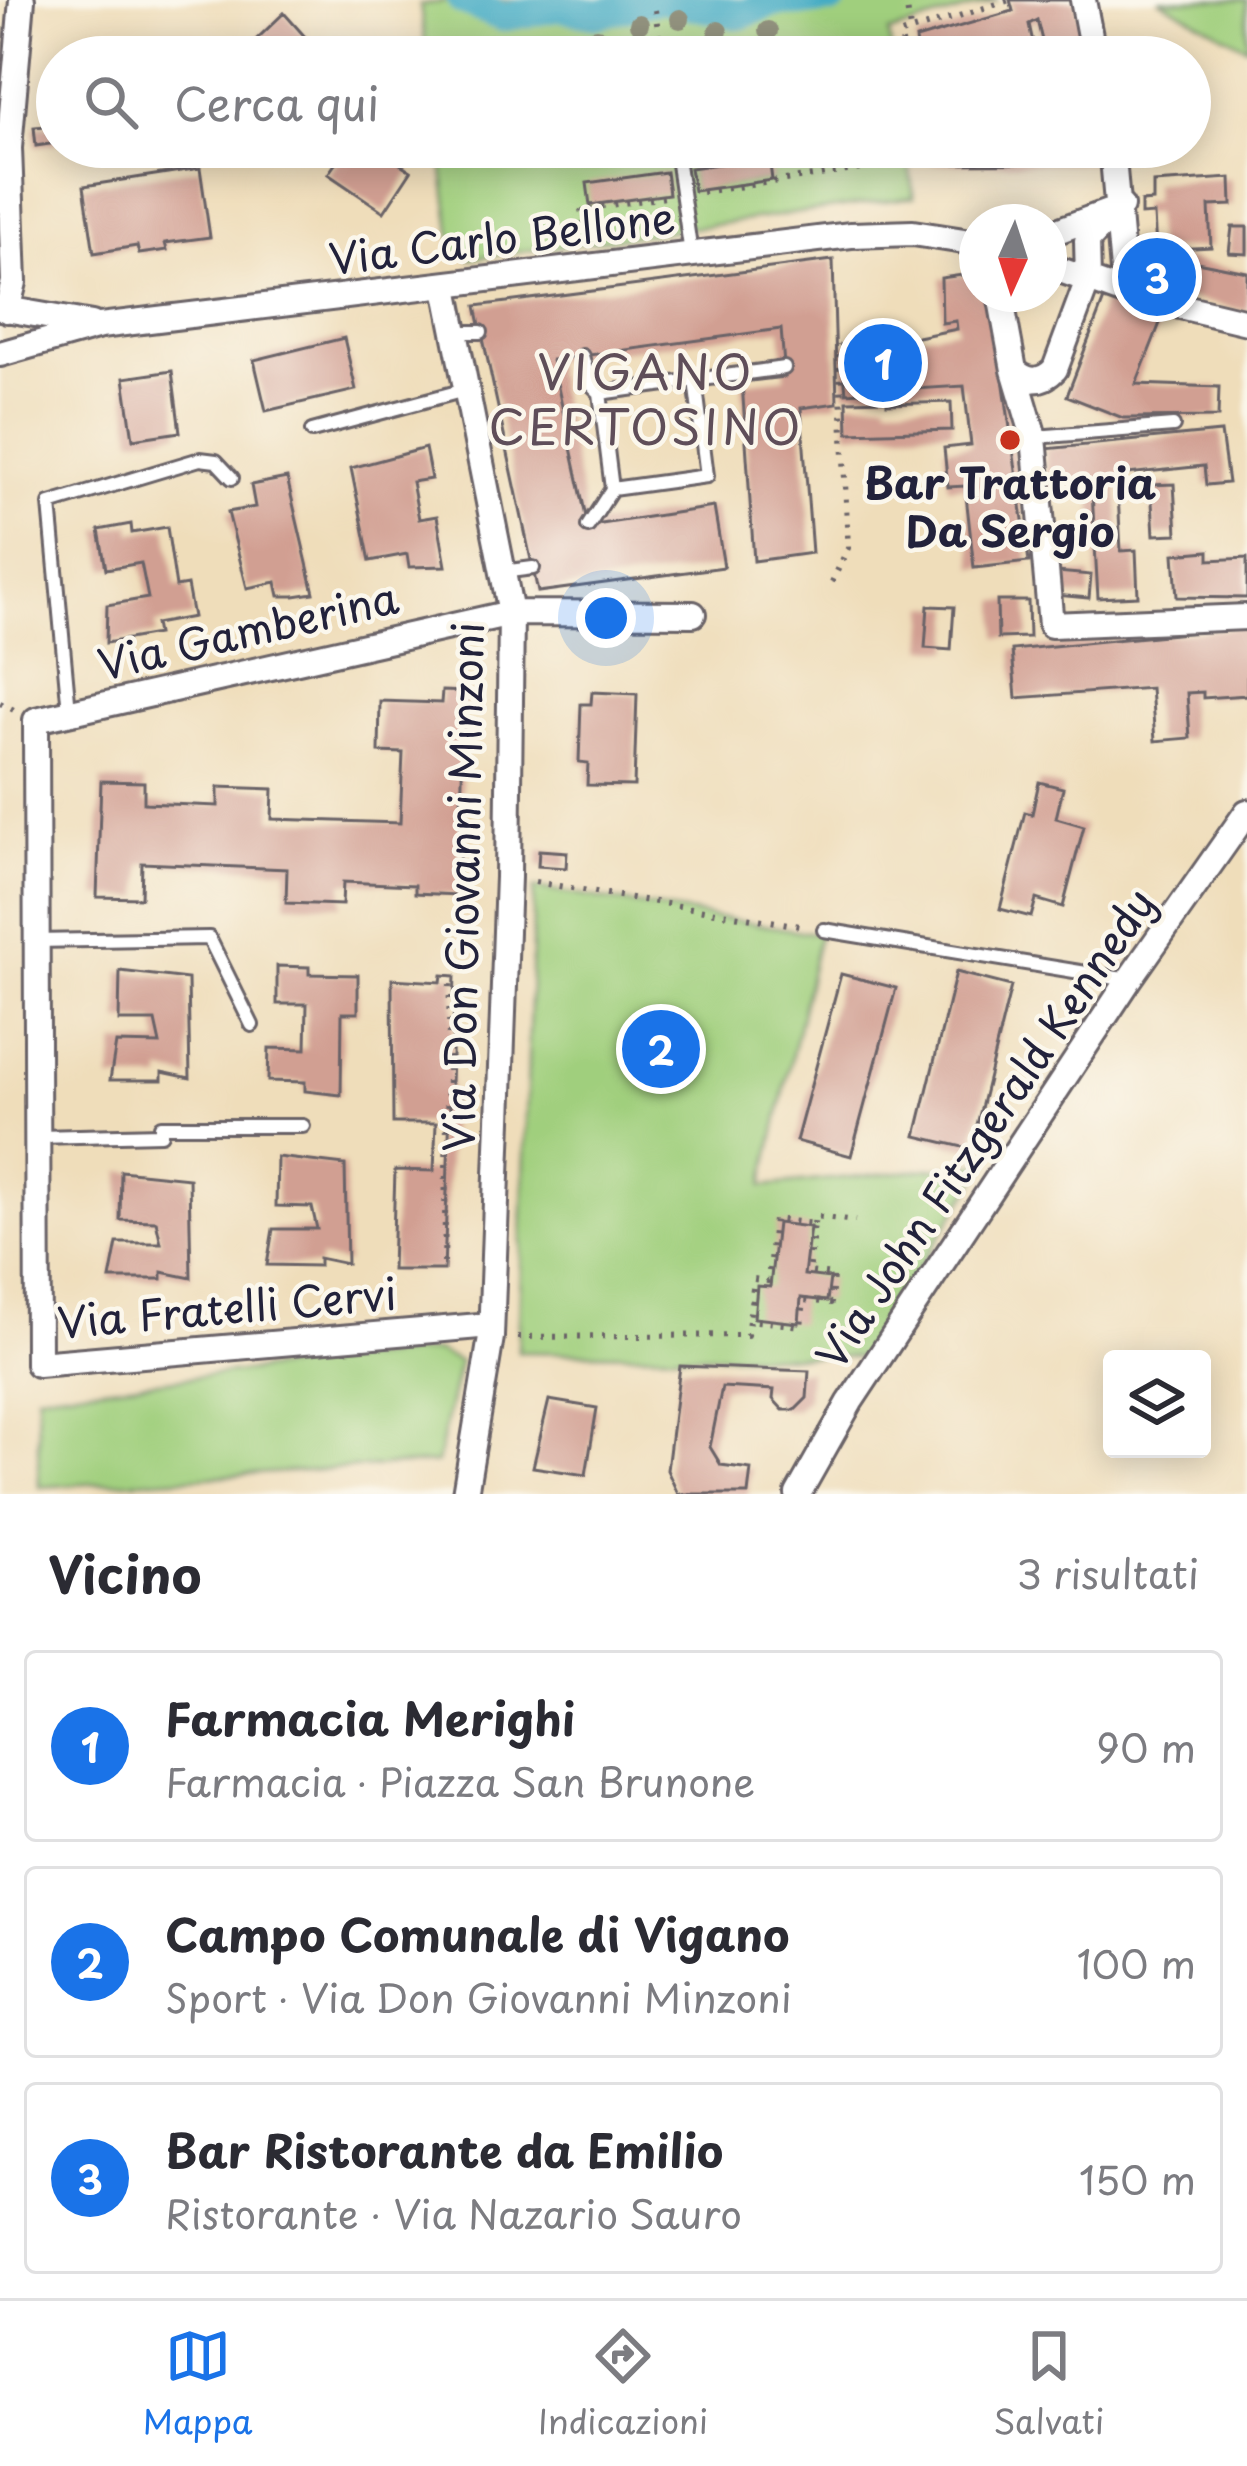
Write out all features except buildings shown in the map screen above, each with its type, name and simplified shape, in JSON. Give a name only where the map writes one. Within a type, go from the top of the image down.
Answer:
[{"type":"street","points":[[3,309],[14,282],[10,148],[22,0]]},
{"type":"street","points":[[1083,0],[1090,36]]},
{"type":"street","points":[[1116,168],[1125,293]]},
{"type":"street","points":[[1067,227],[1121,206]]},
{"type":"street","points":[[1034,437],[1088,280],[1087,241],[1121,206]]},
{"type":"street","name":"Via Carlo Bellone","points":[[0,354],[100,326],[691,255],[913,233],[959,240]]},
{"type":"street","points":[[1067,272],[1125,293],[1247,322]]},
{"type":"street","name":"Via Don Giovanni Minzoni","points":[[446,287],[511,613],[508,877],[491,1331],[465,1494]]},
{"type":"street","name":"Via Carlo Bellone","points":[[3,309],[100,326]]},
{"type":"street","points":[[1003,312],[1034,437],[1051,625],[1247,617]]},
{"type":"street","points":[[1014,370],[1026,380],[1042,379],[1058,361]]},
{"type":"street","name":"Via Gamberina","points":[[36,720],[511,613],[693,614]]},
{"type":"street","name":"Via Fratelli Cervi","points":[[36,720],[33,941],[38,1364],[491,1331]]},
{"type":"street","name":"Via John Fitzgerald Kennedy","points":[[798,1494],[850,1402],[1129,980],[1247,812]]},
{"type":"lane","points":[[678,168],[691,255]]},
{"type":"lane","points":[[452,332],[481,332]]},
{"type":"lane","points":[[581,356],[590,383],[600,393],[612,489],[587,526]]},
{"type":"lane","points":[[600,393],[784,368]]},
{"type":"lane","points":[[612,489],[707,476],[694,380]]},
{"type":"lane","points":[[313,431],[465,390]]},
{"type":"lane","points":[[1034,437],[1172,426]]},
{"type":"lane","points":[[69,712],[50,504],[200,459],[216,460],[232,478]]},
{"type":"lane","points":[[502,572],[532,568]]},
{"type":"lane","points":[[824,930],[1129,980]]},
{"type":"lane","points":[[33,941],[209,938],[252,1024]]},
{"type":"lane","points":[[37,1137],[161,1134],[161,1126],[303,1126]]},
{"type":"path","points":[[906,0],[910,30]]},
{"type":"path","points":[[901,36],[1010,0]]},
{"type":"path","points":[[655,10],[659,36]]},
{"type":"path","points":[[584,224],[581,209],[869,168]]},
{"type":"path","points":[[832,582],[848,548],[838,345]]},
{"type":"path","points":[[508,877],[824,930]]},
{"type":"path","points":[[444,1263],[450,980]]},
{"type":"path","points":[[749,1320],[801,1326],[804,1300],[831,1303],[833,1275],[809,1272],[815,1216],[855,1221]]},
{"type":"path","points":[[491,1331],[748,1335],[754,1279],[769,1281],[774,1219],[814,1224]]},
{"type":"green space","points":[[456,0],[998,0],[889,36],[424,36],[420,5]]},
{"type":"green space","points":[[1159,0],[1247,0],[1247,47]]},
{"type":"green space","points":[[443,168],[691,168],[694,190],[771,180],[769,168],[909,168],[914,197],[469,259],[468,252],[454,254]]},
{"type":"green space","points":[[534,888],[819,934],[763,1186],[988,1163],[860,1357],[518,1352]]},
{"type":"green space","points":[[436,1351],[459,1362],[437,1463],[39,1487],[37,1394]]},
{"type":"waterway","points":[[462,0],[502,17],[559,7],[598,14],[654,0]]},
{"type":"waterway","points":[[669,0],[740,15],[774,2],[833,0]]},
{"type":"place","name":"Bar Ristorante da Emilio","points":[[1157,277]]},
{"type":"place","name":"Farmacia Merighi","points":[[883,363]]},
{"type":"place","name":"Bar Trattoria Da Sergio","points":[[1010,440]]},
{"type":"place","name":"Campo Comunale di Vigano","points":[[661,1049]]},
{"type":"district","name":"VIGANO CERTOSINO","points":[[646,400]]}]
